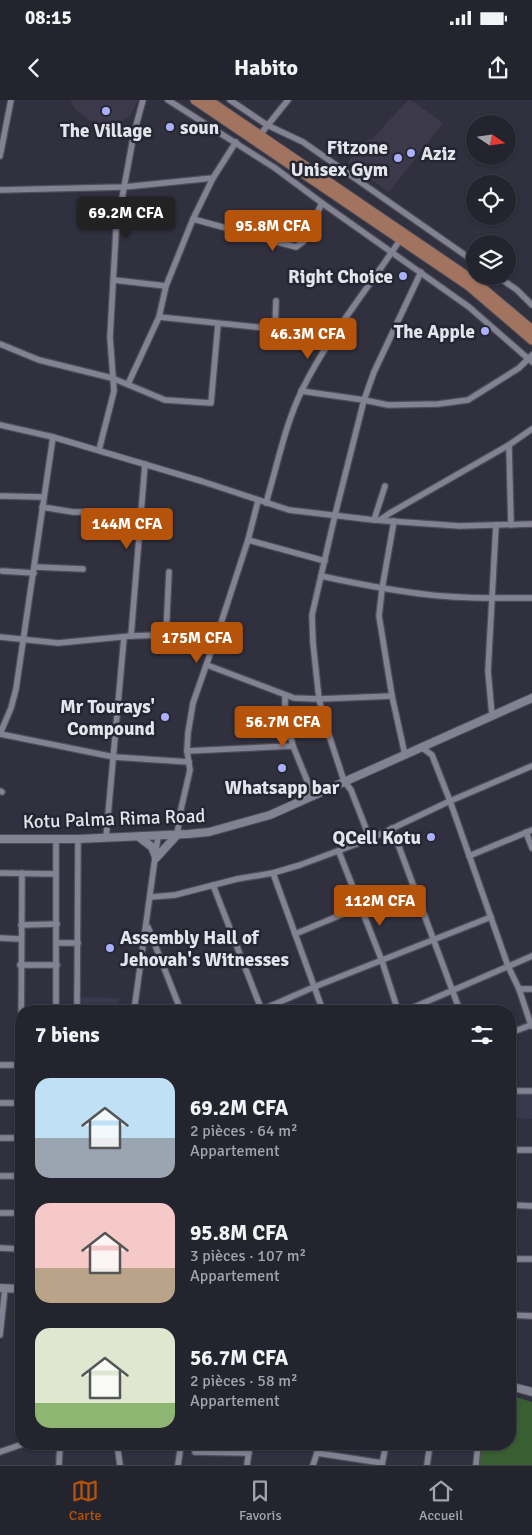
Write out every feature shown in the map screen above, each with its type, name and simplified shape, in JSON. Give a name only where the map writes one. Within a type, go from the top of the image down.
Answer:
[{"type":"main road","points":[[195,100],[469,286],[532,340]]},
{"type":"main road","points":[[208,100],[474,281],[532,330]]},
{"type":"street","points":[[0,156],[11,100]]},
{"type":"street","points":[[99,450],[114,391],[110,337],[116,231],[134,133],[143,100]]},
{"type":"street","points":[[168,100],[275,168],[421,272],[468,307],[531,359],[494,385],[468,400],[438,404],[394,405],[377,404],[364,400],[301,391]]},
{"type":"street","points":[[230,100],[267,125],[303,142],[466,256]]},
{"type":"street","points":[[259,136],[288,100]]},
{"type":"street","points":[[128,384],[160,317],[166,286],[193,219],[213,178],[236,142]]},
{"type":"street","points":[[0,190],[124,187],[213,178]]},
{"type":"street","points":[[193,219],[296,247],[303,242],[322,203]]},
{"type":"street","points":[[266,503],[285,436],[301,391],[332,337],[400,240]]},
{"type":"street","points":[[370,839],[351,790],[344,781],[325,723],[319,699],[312,615],[364,400],[374,372],[421,272]]},
{"type":"street","points":[[114,280],[166,286]]},
{"type":"street","points":[[510,285],[532,305]]},
{"type":"street","points":[[275,329],[276,301]]},
{"type":"street","points":[[160,317],[332,337]]},
{"type":"street","points":[[0,344],[39,360],[112,378],[165,400],[211,403],[218,324]]},
{"type":"street","points":[[0,424],[99,450],[289,510],[377,520],[460,526],[532,524]]},
{"type":"street","points":[[377,520],[532,430]]},
{"type":"street","points":[[53,437],[24,639],[13,699],[0,734],[114,757],[189,762]]},
{"type":"street","points":[[509,445],[511,526]]},
{"type":"street","points":[[131,636],[145,464]]},
{"type":"street","points":[[377,520],[385,486]]},
{"type":"street","points":[[0,496],[44,496]]},
{"type":"street","points":[[156,857],[177,835],[190,770],[187,750],[193,703],[208,665],[248,540],[258,501]]},
{"type":"street","points":[[42,507],[73,512],[88,512]]},
{"type":"street","points":[[394,521],[379,616],[392,696],[405,755]]},
{"type":"street","points":[[492,715],[488,671],[496,525]]},
{"type":"street","points":[[248,540],[325,561]]},
{"type":"street","points":[[2,571],[83,569]]},
{"type":"street","points":[[166,635],[169,572]]},
{"type":"street","points":[[321,576],[382,589],[433,596],[532,598]]},
{"type":"street","points":[[0,637],[58,642],[131,636],[218,633]]},
{"type":"street","points":[[106,838],[124,637]]},
{"type":"street","points":[[208,665],[294,698],[319,699],[392,696]]},
{"type":"street","points":[[285,695],[285,715],[293,746],[313,795]]},
{"type":"street","name":"Kotu Palma Rima Road","points":[[0,839],[78,839],[177,835],[209,832],[246,823],[270,815],[532,698]]},
{"type":"street","points":[[187,750],[293,746]]},
{"type":"street","points":[[421,748],[432,755],[508,966],[519,989],[531,1026],[516,1031]]},
{"type":"street","points":[[151,896],[175,894],[237,879],[273,873],[339,852],[532,766]]},
{"type":"street","points":[[392,828],[458,1005]]},
{"type":"street","points":[[468,856],[529,831],[532,848]]},
{"type":"street","points":[[140,836],[152,847],[156,857]]},
{"type":"street","points":[[135,1005],[158,836]]},
{"type":"street","points":[[56,838],[56,1005]]},
{"type":"street","points":[[77,1005],[78,839]]},
{"type":"street","points":[[339,852],[382,961],[396,1005]]},
{"type":"street","points":[[0,873],[56,874]]},
{"type":"street","points":[[273,873],[321,1005]]},
{"type":"street","points":[[20,1005],[22,874]]},
{"type":"street","points":[[213,886],[259,1005]]},
{"type":"street","points":[[295,934],[360,907]]},
{"type":"street","points":[[274,1005],[314,987],[491,917]]},
{"type":"street","points":[[21,925],[57,924]]},
{"type":"street","points":[[147,925],[179,1005]]},
{"type":"street","points":[[0,938],[20,939]]},
{"type":"street","points":[[56,943],[78,943]]},
{"type":"street","points":[[419,1005],[532,956]]},
{"type":"street","points":[[20,965],[56,965]]},
{"type":"street","points":[[519,989],[532,989]]},
{"type":"street","points":[[0,1065],[15,1066]]},
{"type":"street","points":[[516,1091],[532,1091]]},
{"type":"street","points":[[0,1103],[15,1103]]},
{"type":"street","points":[[0,1138],[15,1138]]},
{"type":"street","points":[[516,1150],[532,1150]]},
{"type":"street","points":[[0,1176],[15,1176]]},
{"type":"street","points":[[516,1205],[532,1206]]},
{"type":"street","points":[[0,1213],[15,1213]]},
{"type":"street","points":[[0,1248],[15,1249]]},
{"type":"street","points":[[516,1259],[532,1259]]},
{"type":"street","points":[[0,1335],[3,1288]]},
{"type":"street","points":[[516,1315],[532,1316]]},
{"type":"street","points":[[516,1388],[532,1392]]},
{"type":"street","points":[[0,1452],[15,1447]]},
{"type":"street","points":[[59,1465],[60,1450]]},
{"type":"street","points":[[118,1450],[120,1465]]},
{"type":"street","points":[[178,1465],[180,1450]]},
{"type":"street","points":[[247,1465],[249,1450]]},
{"type":"street","points":[[314,1465],[318,1450]]},
{"type":"street","points":[[317,1453],[382,1464],[385,1450]]},
{"type":"street","points":[[427,1465],[429,1450]]},
{"type":"street","points":[[476,1465],[477,1450]]},
{"type":"street","points":[[195,1452],[249,1453]]},
{"type":"shaded area","name":"The Village","points":[[70,100],[138,100],[130,116],[116,124],[108,125],[89,120],[75,109]]},
{"type":"shaded area","points":[[408,100],[411,100],[443,123],[389,192],[348,163],[355,149],[369,139],[372,139]]},
{"type":"shaded area","points":[[80,997],[120,998],[118,1005],[80,1005]]},
{"type":"shaded area","points":[[516,1095],[532,1095],[532,1119],[516,1118]]},
{"type":"green space","points":[[516,1397],[532,1402],[532,1465],[479,1465],[481,1450],[516,1450]]},
{"type":"place","name":"The Village","points":[[106,111]]},
{"type":"place","name":"soun","points":[[170,127]]},
{"type":"place","name":"Aziz","points":[[411,153]]},
{"type":"place","name":"Fitzone Unisex Gym","points":[[398,158]]},
{"type":"place","name":"Right Choice","points":[[403,276]]},
{"type":"place","name":"The Apple","points":[[485,331]]},
{"type":"place","name":"Mr Tourays' Compound","points":[[165,717]]},
{"type":"place","name":"Whatsapp bar","points":[[282,768]]},
{"type":"place","name":"QCell Kotu","points":[[431,837]]},
{"type":"place","name":"Assembly Hall of Jehovah's Witnesses","points":[[110,948]]}]
